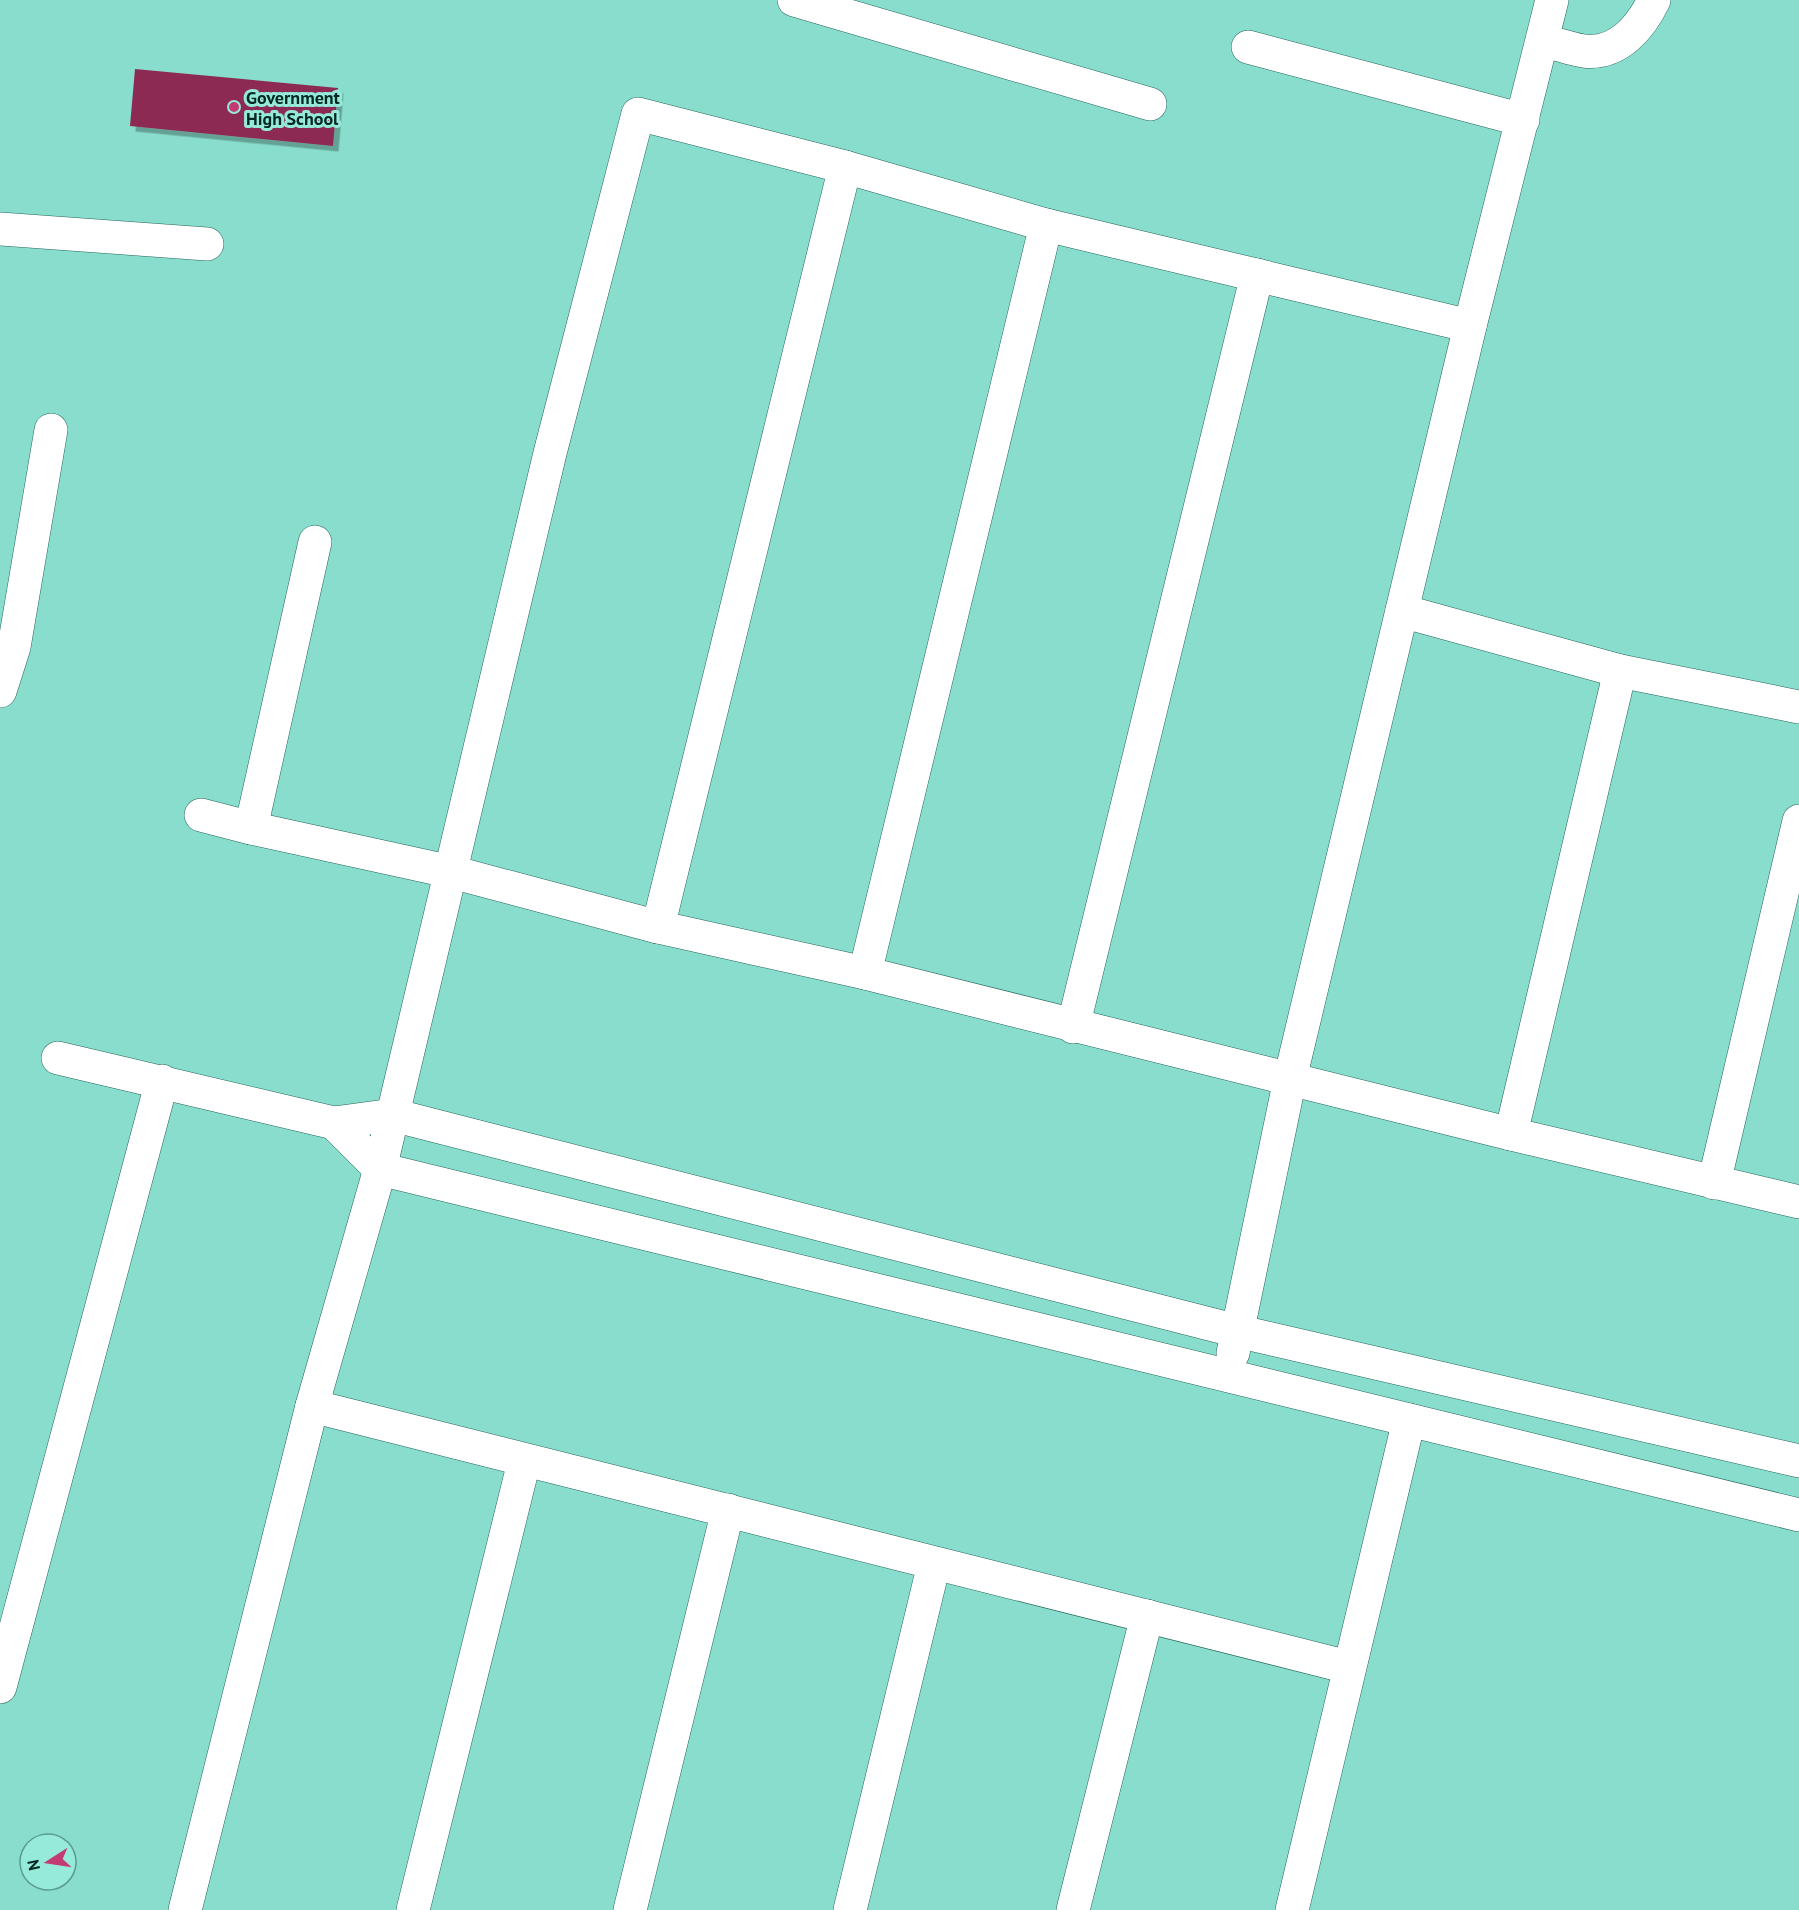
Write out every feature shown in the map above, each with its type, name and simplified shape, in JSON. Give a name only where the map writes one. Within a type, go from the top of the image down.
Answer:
[{"type":"street","points":[[794,0],[1150,104]]},
{"type":"street","points":[[1228,1376],[1290,1079],[1470,326],[1544,40],[1552,0]]},
{"type":"street","points":[[1544,40],[1585,51],[1604,49],[1624,40],[1644,20],[1654,0]]},
{"type":"street","points":[[1248,47],[1523,120]]},
{"type":"street","points":[[185,1910],[312,1406],[380,1169],[550,453],[638,114],[845,167],[1046,225],[1470,326]]},
{"type":"street","points":[[657,927],[845,167]]},
{"type":"street","points":[[865,973],[1046,225]]},
{"type":"street","points":[[0,229],[207,244]]},
{"type":"street","points":[[1073,1027],[1257,276]]},
{"type":"street","points":[[0,691],[14,647],[51,430]]},
{"type":"street","points":[[250,828],[315,542]]},
{"type":"street","points":[[1402,611],[1620,671],[1799,707]]},
{"type":"street","points":[[1511,1134],[1620,671]]},
{"type":"street","points":[[201,814],[250,828],[452,872],[657,927],[865,973],[1073,1027],[1799,1202]]},
{"type":"street","points":[[1714,1183],[1799,821]]},
{"type":"street","points":[[58,1058],[334,1122],[393,1115],[1237,1331],[1799,1461]]},
{"type":"street","points":[[0,1687],[162,1081]]},
{"type":"street","points":[[334,1122],[380,1169],[1799,1515]]},
{"type":"street","points":[[312,1406],[524,1462],[728,1510],[1348,1667]]},
{"type":"street","points":[[1292,1910],[1348,1667],[1410,1420]]},
{"type":"street","points":[[413,1910],[524,1462]]},
{"type":"street","points":[[630,1910],[728,1510]]},
{"type":"street","points":[[850,1910],[934,1564]]},
{"type":"street","points":[[1073,1910],[1147,1616]]},
{"type":"building","name":"Government High School","points":[[135,69],[338,88],[333,146],[130,126]]},
{"type":"place","name":"Government High School","points":[[234,107]]}]
